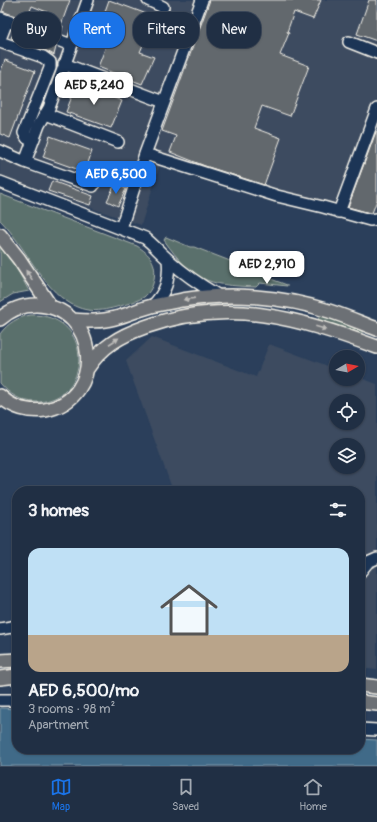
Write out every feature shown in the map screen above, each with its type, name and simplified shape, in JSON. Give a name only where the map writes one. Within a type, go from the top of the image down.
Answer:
[{"type":"main road","points":[[0,235],[19,259],[51,307]]},
{"type":"main road","points":[[73,320],[107,320],[152,306],[184,300],[219,296],[255,297],[309,305],[377,329]]},
{"type":"main road","points":[[0,319],[9,312],[25,306],[42,305],[51,307],[59,310],[73,320],[81,331],[88,351],[85,377],[77,391],[64,402],[49,409],[25,409],[9,403],[0,396]]},
{"type":"main road","points":[[210,313],[238,307],[258,307],[292,311],[308,316],[312,310],[309,305]]},
{"type":"main road","points":[[87,369],[105,347],[121,336],[166,320],[195,314],[245,313],[280,317],[314,326],[377,347]]},
{"type":"main road","points":[[0,662],[12,661]]},
{"type":"main road","points":[[0,678],[12,677]]},
{"type":"main road","points":[[365,686],[377,687]]},
{"type":"main road","points":[[365,703],[377,704]]},
{"type":"street","points":[[83,12],[88,0]]},
{"type":"street","points":[[148,0],[163,7]]},
{"type":"street","points":[[121,228],[145,154],[202,0]]},
{"type":"street","points":[[0,39],[3,20],[69,44]]},
{"type":"street","points":[[0,42],[43,57],[50,62],[50,68],[24,133],[26,138],[33,141]]},
{"type":"street","points":[[349,42],[377,53]]},
{"type":"street","points":[[25,162],[39,124],[46,114],[70,48]]},
{"type":"street","points":[[64,64],[164,102]]},
{"type":"street","points":[[339,212],[377,109]]},
{"type":"street","points":[[46,114],[118,142]]},
{"type":"street","points":[[0,151],[25,162],[93,186]]},
{"type":"street","points":[[145,154],[277,196],[370,220],[377,219]]},
{"type":"street","points":[[0,182],[145,238],[168,260],[191,278],[219,296]]},
{"type":"street","points":[[152,306],[159,299],[166,286],[169,270],[168,260]]},
{"type":"street","points":[[365,566],[368,562],[377,558]]},
{"type":"street","points":[[0,629],[12,627]]},
{"type":"street","points":[[0,700],[12,700]]},
{"type":"street","points":[[365,729],[377,730]]},
{"type":"shaded area","points":[[0,0],[377,0],[377,222],[341,218],[341,215],[161,161],[141,225],[0,177]]},
{"type":"shaded area","points":[[152,337],[256,377],[269,344],[329,366],[329,386],[365,386],[365,380],[377,384],[377,670],[365,669],[365,486],[171,486],[126,361]]},
{"type":"shaded area","points":[[0,708],[12,709],[12,754],[365,754],[365,739],[377,740],[377,766],[0,766]]},
{"type":"green space","points":[[0,194],[137,246],[146,252],[152,260],[155,273],[150,291],[138,300],[106,310],[85,309],[71,304],[60,297],[42,277],[9,230],[0,220]]},
{"type":"green space","points":[[166,237],[243,266],[247,270],[287,286],[260,283],[256,287],[225,285],[202,278],[193,272],[174,254],[164,240]]},
{"type":"green space","points":[[0,246],[17,269],[29,291],[13,294],[0,302]]},
{"type":"green space","points":[[31,315],[52,318],[67,328],[76,342],[79,358],[76,374],[68,388],[55,398],[36,402],[25,401],[16,397],[7,391],[0,383],[0,334],[14,321]]},
{"type":"green space","points":[[320,315],[363,330],[361,335],[318,320]]},
{"type":"building","points":[[6,0],[70,0],[61,25],[61,12],[47,12],[32,6],[29,12],[12,12],[12,15],[2,11]]},
{"type":"building","points":[[109,0],[141,12],[133,12],[133,48],[142,48],[140,52],[154,57],[142,84],[98,67],[105,48],[125,48],[125,12],[105,12]]},
{"type":"building","points":[[210,0],[321,0],[313,19],[294,12],[287,32],[289,33],[280,55],[309,66],[290,116],[262,106],[254,128],[281,138],[264,185],[205,166],[170,152],[176,136],[162,131],[192,48],[199,48],[199,30]]},
{"type":"building","points":[[369,0],[377,0],[377,41],[357,34]]},
{"type":"building","points":[[39,48],[56,48],[54,55]]},
{"type":"building","points":[[5,60],[35,71],[10,138],[0,134],[0,73]]},
{"type":"building","points":[[77,83],[122,101],[111,128],[66,112]]},
{"type":"building","points":[[377,129],[377,200],[372,213],[370,213],[348,207]]},
{"type":"building","points":[[50,136],[92,151],[85,172],[43,157]]},
{"type":"building","points":[[52,181],[93,196],[90,205],[48,191]]},
{"type":"building","points":[[115,184],[126,189],[118,206],[107,201]]}]
